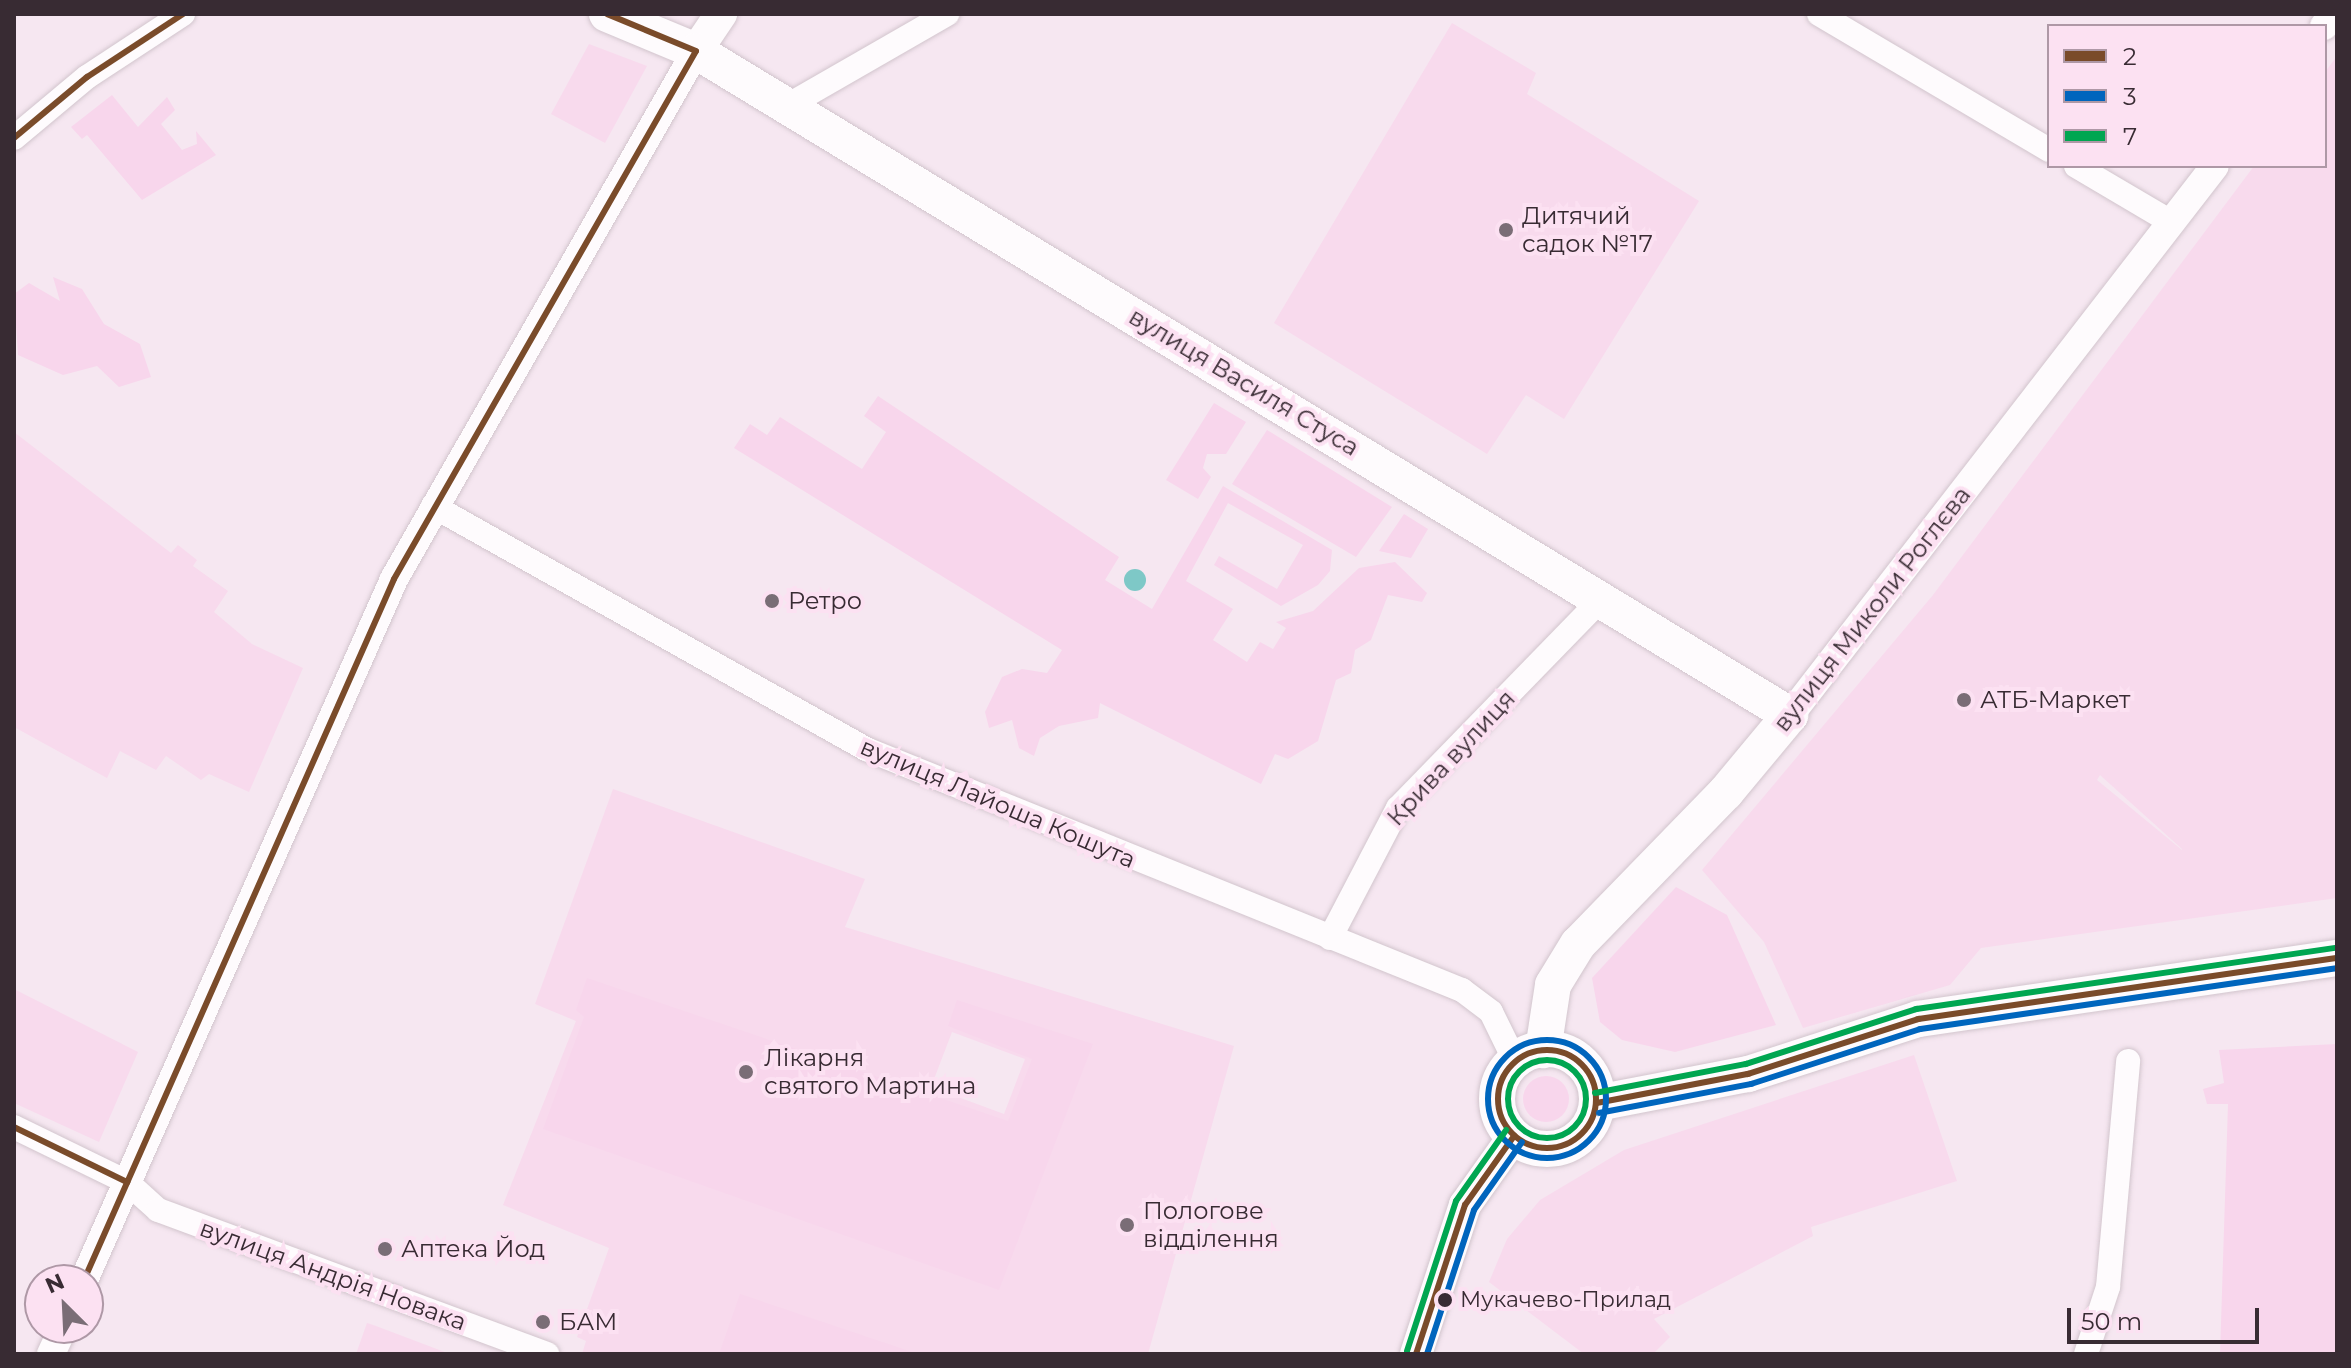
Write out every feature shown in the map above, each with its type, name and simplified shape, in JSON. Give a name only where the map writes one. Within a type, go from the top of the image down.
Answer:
[{"type":"main road","name":"вулиця Василя Стуса","points":[[607,14],[696,51],[1790,715]]},
{"type":"main road","points":[[696,51],[721,14]]},
{"type":"main road","name":"вулиця Миколи Роглєва","points":[[1529,1055],[1553,985],[1578,944],[1790,715]]},
{"type":"main road","points":[[1597,1103],[1748,1074],[1918,1019],[2136,983],[2337,958]]},
{"type":"main road","points":[[1529,1055],[1585,1067],[1597,1103],[1591,1125],[1566,1146],[1533,1147],[1514,1136],[1497,1101],[1529,1055]]},
{"type":"main road","points":[[1416,1354],[1465,1205],[1514,1136]]},
{"type":"street","points":[[14,138],[124,50],[183,14]]},
{"type":"street","points":[[787,106],[947,14]]},
{"type":"street","points":[[1819,14],[2047,149]]},
{"type":"street","points":[[91,1264],[355,658],[433,506],[696,51]]},
{"type":"street","points":[[2079,168],[2171,222]]},
{"type":"street","name":"вулиця Миколи Роглєва","points":[[1790,715],[2213,168]]},
{"type":"street","name":"вулиця Лайоша Кошута","points":[[433,506],[866,749],[1479,1001],[1529,1055]]},
{"type":"street","name":"Крива вулиця","points":[[1330,938],[1398,808],[1601,599]]},
{"type":"street","points":[[2086,1354],[2108,1287],[2128,1061]]},
{"type":"street","name":"вулиця Андрія Новака","points":[[14,1127],[127,1182],[158,1210],[547,1354]]},
{"type":"shaded area","name":"Дитячий садок №17","points":[[1452,23],[1536,73],[1527,94],[1699,201],[1564,419],[1526,395],[1487,454],[1274,323]]},
{"type":"shaded area","points":[[589,44],[647,66],[605,143],[551,114]]},
{"type":"shaded area","points":[[2337,56],[2337,898],[1981,948],[1950,985],[1803,1028],[1764,942],[1702,870],[1933,595],[2253,168],[2327,168],[2327,69]],"holes":[[[2100,775],[2182,849],[2097,780]]]},
{"type":"shaded area","points":[[112,95],[138,127],[167,97],[175,110],[161,124],[182,150],[197,144],[196,131],[216,155],[142,200],[87,135],[82,139],[71,127]]},
{"type":"shaded area","points":[[53,277],[82,289],[104,324],[140,344],[151,377],[119,387],[97,366],[63,375],[18,355],[14,294],[29,283],[60,301]]},
{"type":"shaded area","points":[[878,396],[1119,557],[1105,580],[1152,609],[1223,486],[1332,550],[1330,571],[1318,585],[1281,606],[1214,565],[1219,556],[1277,589],[1303,545],[1228,503],[1186,581],[1233,609],[1213,640],[1247,662],[1260,642],[1273,649],[1286,628],[1276,622],[1313,611],[1359,568],[1395,562],[1427,593],[1422,602],[1388,595],[1371,640],[1355,650],[1351,673],[1336,680],[1318,741],[1288,759],[1275,754],[1261,784],[1100,703],[1098,718],[1059,726],[1040,738],[1034,756],[1019,748],[1012,720],[989,728],[985,712],[1002,677],[1022,669],[1047,673],[1062,650],[734,448],[750,424],[767,435],[780,417],[862,469],[886,432],[864,416]]},
{"type":"shaded area","points":[[1214,403],[1246,422],[1226,454],[1207,454],[1203,468],[1211,477],[1198,499],[1166,480]]},
{"type":"shaded area","points":[[1267,430],[1392,507],[1356,557],[1232,484]]},
{"type":"shaded area","points":[[14,432],[171,553],[178,545],[197,560],[193,566],[228,591],[214,612],[252,644],[303,668],[249,792],[209,774],[201,780],[166,756],[156,770],[120,751],[107,778],[14,727]]},
{"type":"shaded area","points":[[1404,514],[1428,529],[1411,558],[1379,551]]},
{"type":"shaded area","name":"Лікарня святого Мартина","points":[[613,789],[865,879],[845,927],[1234,1046],[1148,1354],[582,1354],[586,1341],[577,1337],[609,1248],[503,1205],[576,1021],[535,1004]],"holes":[[[952,1032],[1025,1059],[1004,1114],[931,1087]]]},
{"type":"shaded area","points":[[1676,887],[1727,915],[1776,1025],[1675,1052],[1622,1040],[1600,1022],[1592,978]]},
{"type":"shaded area","points":[[587,978],[1008,1121],[1032,1059],[948,1026],[957,1000],[1093,1044],[999,1290],[543,1129],[584,1017],[576,1010]]},
{"type":"shaded area","points":[[14,989],[138,1052],[99,1142],[14,1103]]},
{"type":"shaded area","points":[[2337,1044],[2337,1354],[2220,1354],[2228,1104],[2207,1104],[2203,1089],[2224,1083],[2219,1050]]},
{"type":"shaded area","points":[[1914,1055],[1957,1181],[1811,1227],[1813,1236],[1654,1319],[1670,1337],[1653,1354],[1584,1354],[1489,1282],[1507,1239],[1540,1200],[1624,1150]]},
{"type":"shaded area","points":[[1546,1076],[1562,1083],[1569,1099],[1562,1115],[1546,1122],[1530,1115],[1523,1099],[1530,1083]]},
{"type":"shaded area","points":[[740,1294],[918,1354],[719,1354]]},
{"type":"shaded area","points":[[367,1323],[376,1326],[450,1354],[356,1354]]},
{"type":"water","points":[[1135,569],[1143,572],[1146,580],[1143,588],[1135,591],[1127,588],[1124,580],[1127,572]]},
{"type":"transit line","name":"2","points":[[14,138],[87,77],[183,14]]},
{"type":"transit line","name":"2","points":[[91,1264],[394,579],[696,51],[607,14]]},
{"type":"transit line","name":"7","points":[[1595,1093],[1746,1064],[1916,1009],[2336,948]]},
{"type":"transit line","name":"2","points":[[1597,1103],[1748,1074],[1918,1019],[2337,958]]},
{"type":"transit line","name":"3","points":[[1599,1113],[1751,1084],[1920,1029],[2337,968]]},
{"type":"transit line","name":"3","points":[[1547,1040],[1570,1044],[1589,1057],[1602,1076],[1606,1099],[1602,1122],[1589,1141],[1570,1154],[1547,1158],[1524,1154],[1505,1141],[1492,1122],[1488,1099],[1492,1076],[1505,1057],[1524,1044],[1547,1040]]},
{"type":"transit line","name":"2","points":[[1537,1050],[1557,1050],[1582,1064],[1593,1080],[1596,1099],[1593,1118],[1582,1134],[1557,1148],[1537,1148],[1520,1140],[1506,1126],[1498,1109],[1498,1089],[1506,1072],[1520,1058],[1537,1050]]},
{"type":"transit line","name":"7","points":[[1539,1060],[1555,1060],[1569,1066],[1580,1077],[1586,1099],[1580,1121],[1569,1132],[1555,1138],[1539,1138],[1525,1132],[1514,1121],[1508,1107],[1508,1091],[1514,1077],[1525,1066],[1539,1060]]},
{"type":"transit line","name":"2","points":[[14,1127],[127,1182]]},
{"type":"transit line","name":"7","points":[[1407,1351],[1456,1201],[1506,1130]]},
{"type":"transit line","name":"2","points":[[1416,1354],[1465,1205],[1514,1136]]},
{"type":"transit line","name":"3","points":[[1427,1354],[1474,1210],[1522,1142]]},
{"type":"place","name":"Дитячий садок №17","points":[[1506,230]]},
{"type":"place","name":"Ретро","points":[[772,601]]},
{"type":"place","name":"АТБ-Маркет","points":[[1964,700]]},
{"type":"place","name":"Лікарня святого Мартина","points":[[746,1072]]},
{"type":"place","name":"Пологове відділення","points":[[1127,1225]]},
{"type":"place","name":"Аптека Йод","points":[[385,1249]]},
{"type":"place","name":"Мукачево-Прилад","points":[[1445,1300]]},
{"type":"place","name":"БАМ","points":[[543,1322]]}]
